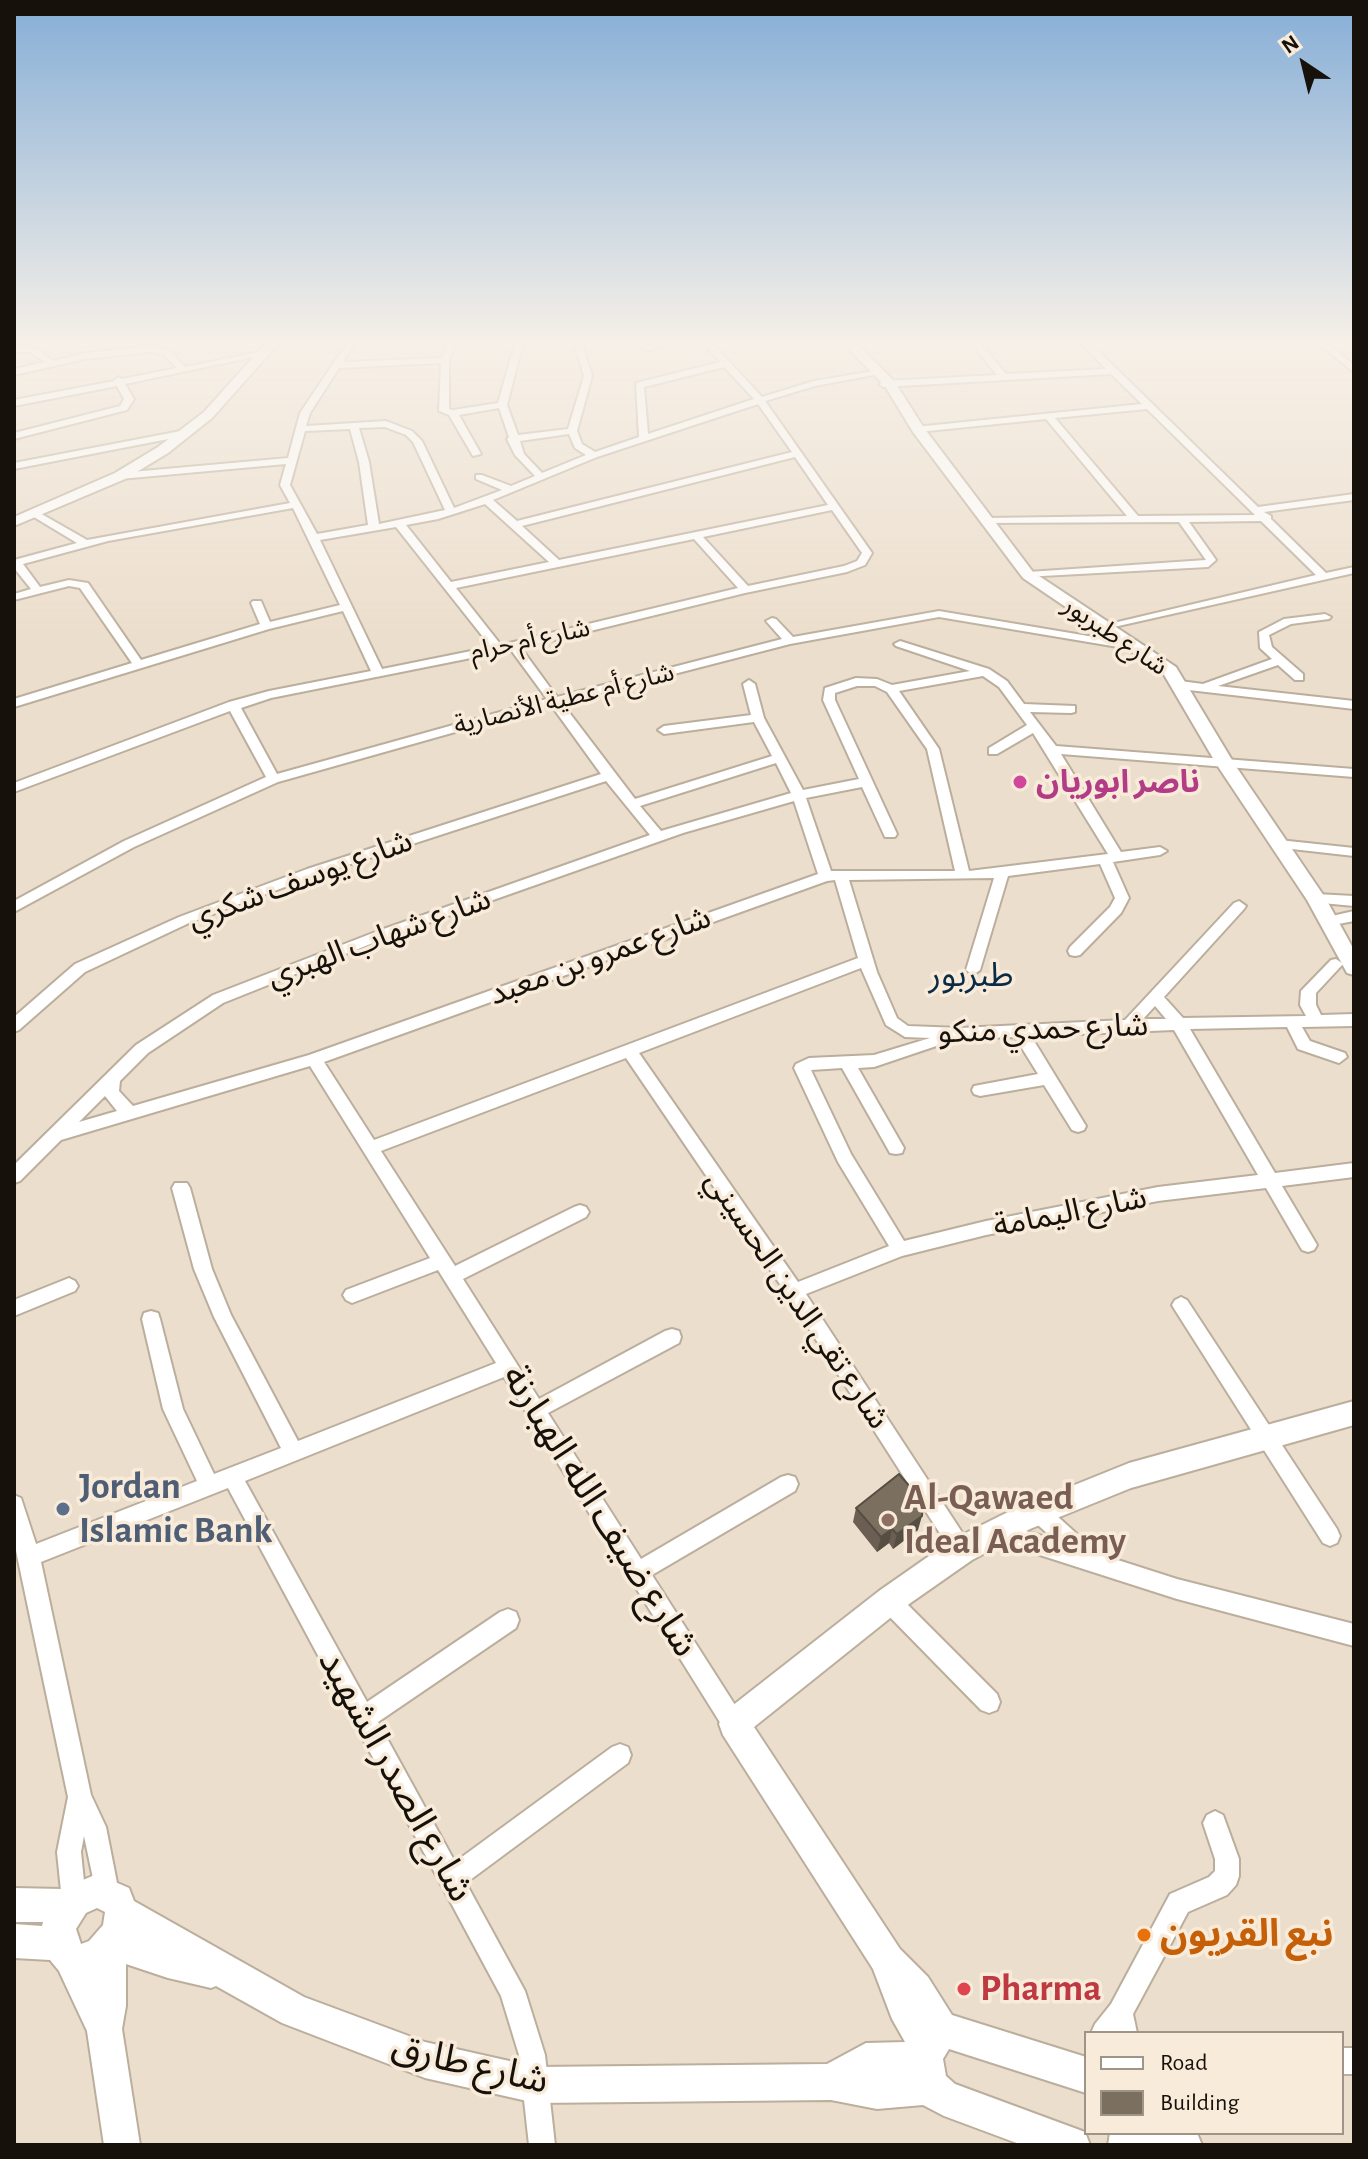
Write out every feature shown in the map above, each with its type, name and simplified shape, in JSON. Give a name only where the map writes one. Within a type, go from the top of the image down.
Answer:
[{"type":"street","points":[[14,466],[130,444]]},
{"type":"street","points":[[14,522],[120,476],[169,444]]},
{"type":"street","points":[[296,444],[285,485],[314,538],[377,671]]},
{"type":"street","points":[[359,444],[374,528]]},
{"type":"street","points":[[417,444],[451,512]]},
{"type":"street","points":[[469,444],[476,454]]},
{"type":"street","points":[[514,444],[523,460],[540,476]]},
{"type":"street","points":[[577,444],[594,455]]},
{"type":"street","points":[[314,538],[451,512],[629,444]]},
{"type":"street","name":"شارع أم حرام","points":[[14,788],[233,705],[377,671],[514,646],[745,590],[847,569],[861,563],[867,553],[790,444]]},
{"type":"street","name":"شارع طبربور","points":[[929,444],[1028,575],[1162,662],[1180,685],[1226,765],[1316,899],[1354,968]]},
{"type":"street","points":[[1071,444],[1135,519]]},
{"type":"street","points":[[1189,444],[1322,575]]},
{"type":"street","points":[[515,525],[797,454]]},
{"type":"street","points":[[120,476],[292,461]]},
{"type":"street","points":[[479,477],[512,490]]},
{"type":"street","points":[[986,521],[1182,519],[1262,514],[1354,497]]},
{"type":"street","points":[[487,500],[557,564]]},
{"type":"street","points":[[37,590],[15,562],[84,543],[294,505]]},
{"type":"street","points":[[450,586],[833,507]]},
{"type":"street","points":[[34,514],[84,543]]},
{"type":"street","points":[[1028,575],[1211,563],[1182,519]]},
{"type":"street","points":[[399,523],[498,649]]},
{"type":"street","points":[[696,535],[745,590]]},
{"type":"street","points":[[1109,627],[1322,575],[1352,572]]},
{"type":"street","points":[[14,597],[69,583],[84,585],[138,664]]},
{"type":"street","points":[[257,603],[266,626]]},
{"type":"street","points":[[14,703],[266,626],[348,607]]},
{"type":"street","name":"شارع أم عطية الأنصارية","points":[[14,907],[129,844],[273,779],[416,737],[790,641],[939,614],[1142,648]]},
{"type":"street","points":[[1299,677],[1279,661],[1261,640],[1263,634],[1288,621],[1325,617]]},
{"type":"street","points":[[772,621],[790,641]]},
{"type":"street","points":[[900,644],[985,672],[1003,684],[1052,750],[1111,858],[1122,898],[1116,910],[1075,951]]},
{"type":"street","points":[[514,646],[609,776],[659,837]]},
{"type":"street","points":[[1200,687],[1279,661]]},
{"type":"street","points":[[891,689],[985,672]]},
{"type":"street","points":[[890,834],[828,693],[837,686],[856,682],[877,683],[891,689],[933,749],[963,876]]},
{"type":"street","name":"شارع حمدي منكو","points":[[749,684],[758,718],[799,795],[891,1021],[911,1033],[960,1034],[1129,1025],[1354,1020]]},
{"type":"street","points":[[1180,685],[1354,705]]},
{"type":"street","points":[[233,705],[273,779]]},
{"type":"street","points":[[1023,708],[1071,709]]},
{"type":"street","points":[[664,730],[758,718]]},
{"type":"street","points":[[993,751],[1035,726]]},
{"type":"street","points":[[1052,750],[1354,773]]},
{"type":"street","points":[[632,804],[778,758]]},
{"type":"street","name":"شارع يوسف شكري","points":[[14,1026],[80,968],[194,916],[312,872],[609,776]]},
{"type":"street","name":"شارع شهاب الهبري","points":[[14,1176],[112,1078],[180,1021],[241,989],[383,934],[659,837],[799,795],[866,782]]},
{"type":"street","points":[[1279,844],[1354,852]]},
{"type":"street","name":"شارع عمرو بن معبد","points":[[53,1136],[314,1059],[833,875],[963,876],[1160,851]]},
{"type":"street","points":[[973,970],[1002,873]]},
{"type":"street","points":[[1316,899],[1354,901]]},
{"type":"street","points":[[1129,1025],[1239,906]]},
{"type":"street","points":[[1328,921],[1354,916]]},
{"type":"street","points":[[371,1148],[865,961]]},
{"type":"street","points":[[1317,1021],[1308,1005],[1309,991],[1336,964]]},
{"type":"street","points":[[1155,996],[1179,1024],[1308,1245]]},
{"type":"street","points":[[1292,1022],[1304,1045],[1339,1057]]},
{"type":"street","points":[[1019,1030],[1078,1126]]},
{"type":"street","points":[[900,1249],[844,1157],[802,1074],[804,1065],[847,1063],[916,1051],[960,1034]]},
{"type":"street","name":"شارع تقي الدين الحسيني","points":[[630,1051],[794,1291],[962,1550]]},
{"type":"street","name":"شارع ضيف الله الهبارنة","points":[[314,1059],[445,1270],[538,1409],[734,1724],[888,1961],[904,2007],[931,2056]]},
{"type":"street","points":[[847,1063],[896,1148]]},
{"type":"street","points":[[112,1078],[111,1093],[130,1114]]},
{"type":"street","points":[[980,1090],[1049,1078]]},
{"type":"street","name":"شارع اليمامة","points":[[794,1291],[900,1249],[1057,1213],[1158,1194],[1354,1170]]},
{"type":"street","points":[[181,1188],[203,1269],[223,1317],[293,1452]]},
{"type":"street","points":[[352,1295],[445,1270],[580,1212]]},
{"type":"street","points":[[14,1308],[69,1286]]},
{"type":"street","points":[[1181,1305],[1330,1536]]},
{"type":"street","points":[[151,1319],[173,1409],[209,1486]]},
{"type":"street","points":[[538,1409],[672,1337]]},
{"type":"street","points":[[29,1557],[508,1367]]},
{"type":"street","points":[[734,1724],[889,1601],[962,1550],[997,1532],[1129,1476],[1266,1435],[1354,1413]]},
{"type":"street","name":"شارع الصدر الشهيد","points":[[232,1476],[512,1991],[525,2030],[536,2085],[542,2145]]},
{"type":"street","points":[[640,1571],[788,1484]]},
{"type":"street","points":[[14,1505],[29,1557],[80,1797],[94,1827],[113,1923],[109,2006],[104,2029]]},
{"type":"street","points":[[1039,1513],[1093,1560]]},
{"type":"street","points":[[997,1532],[1177,1589],[1354,1635]]},
{"type":"street","points":[[889,1601],[989,1702]]},
{"type":"street","points":[[365,1717],[508,1620]]},
{"type":"street","points":[[453,1878],[620,1755]]},
{"type":"street","points":[[80,1797],[69,1852],[72,1904],[59,1925],[65,1952],[104,2029],[122,2145]]},
{"type":"street","points":[[1122,2023],[1179,1903],[1218,1886],[1227,1876],[1227,1859],[1215,1823]]},
{"type":"street","points":[[14,1905],[72,1904],[97,1891],[113,1923]]},
{"type":"street","points":[[14,1941],[90,1959],[113,1923]]},
{"type":"street","name":"شارع طارق","points":[[113,1923],[168,1961],[221,1973],[294,2011],[359,2038],[425,2060],[536,2085],[831,2082],[877,2091],[960,2033],[1084,2072]]},
{"type":"street","points":[[931,2056],[944,2098],[1072,2145]]},
{"type":"building","points":[[899,1474],[923,1502],[922,1516],[897,1534],[892,1529],[881,1537],[856,1508]]},
{"type":"place","name":"ناصر ابوريان","points":[[1020,782]]},
{"type":"place","name":"Jordan Islamic Bank","points":[[63,1509]]},
{"type":"place","name":"Al-Qawaed Ideal Academy","points":[[888,1520]]},
{"type":"place","name":"نبع القريون","points":[[1144,1935]]},
{"type":"place","name":"Pharma","points":[[964,1989]]},
{"type":"district","name":"طبربور","points":[[971,976]]}]
